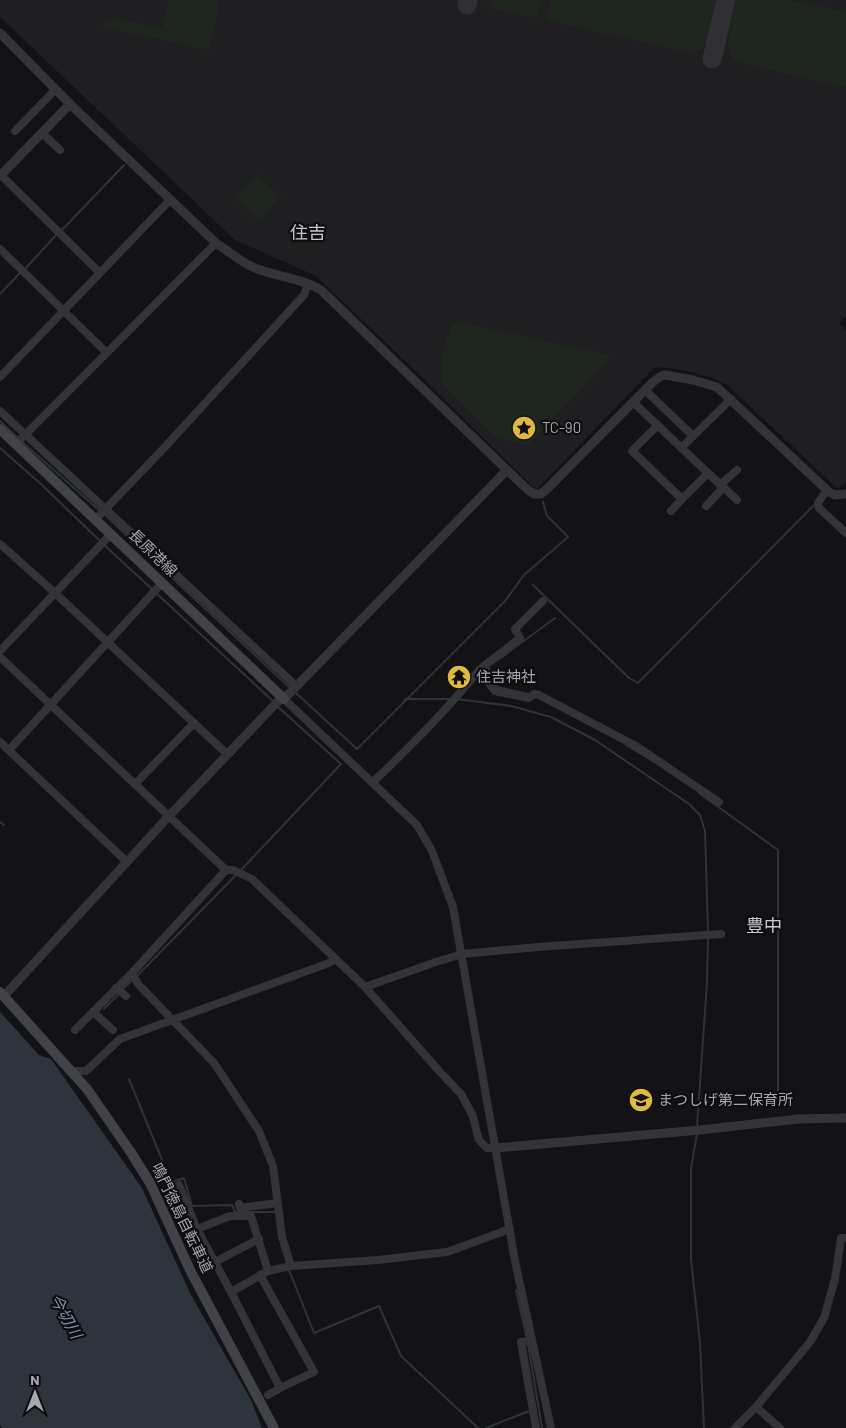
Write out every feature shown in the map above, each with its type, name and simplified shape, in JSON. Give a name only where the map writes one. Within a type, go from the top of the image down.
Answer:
[{"type":"main road","name":"長原港線","points":[[2,436],[16,444],[283,698]]},
{"type":"main road","name":"鳴門徳島自転車道","points":[[2,994],[87,1089],[150,1183],[191,1272],[274,1428]]},
{"type":"street","points":[[0,33],[70,104],[216,243],[253,268],[281,277],[308,282],[321,290],[534,494],[541,494],[645,390],[661,376],[665,375],[717,387],[827,490],[835,495],[846,494]]},
{"type":"street","points":[[15,131],[56,89]]},
{"type":"street","points":[[70,104],[0,175],[99,272]]},
{"type":"street","points":[[42,133],[60,150]]},
{"type":"street","points":[[0,377],[170,200]]},
{"type":"street","points":[[16,444],[216,243]]},
{"type":"street","points":[[0,249],[106,352]]},
{"type":"street","points":[[96,519],[304,296],[308,282]]},
{"type":"street","points":[[645,390],[693,436]]},
{"type":"street","points":[[681,448],[731,400]]},
{"type":"street","points":[[633,402],[737,500]]},
{"type":"street","points":[[0,411],[296,686]]},
{"type":"street","points":[[658,425],[632,451],[682,499]]},
{"type":"street","points":[[2,994],[227,754],[507,470]]},
{"type":"street","points":[[706,506],[737,470]]},
{"type":"street","points":[[671,511],[708,473]]},
{"type":"street","points":[[827,490],[818,503],[819,508],[846,533]]},
{"type":"street","points":[[0,651],[111,534]]},
{"type":"street","points":[[0,544],[227,754]]},
{"type":"street","points":[[9,750],[162,583]]},
{"type":"street","points":[[373,782],[408,749],[462,692],[479,670],[520,638],[515,629],[544,601]]},
{"type":"street","points":[[0,657],[226,870],[234,870],[252,879],[365,987],[461,1094],[472,1114],[479,1140],[487,1148],[700,1130],[798,1119],[846,1118]]},
{"type":"street","points":[[479,670],[495,691],[529,698],[534,694],[539,695],[636,746],[719,802]]},
{"type":"street","points":[[283,698],[417,826],[432,851],[453,907],[515,1261],[551,1428]]},
{"type":"street","points":[[135,784],[194,723]]},
{"type":"street","points":[[0,742],[127,862]]},
{"type":"street","points":[[75,1030],[132,973],[226,870]]},
{"type":"street","points":[[365,987],[462,954],[721,934]]},
{"type":"street","points":[[72,1071],[86,1071],[120,1039],[329,963],[335,959]]},
{"type":"street","points":[[132,973],[138,984],[214,1064],[259,1131],[273,1166],[282,1237],[290,1266]]},
{"type":"street","points":[[116,988],[126,996]]},
{"type":"street","points":[[93,1012],[113,1030]]},
{"type":"street","points":[[179,1185],[197,1229],[280,1388]]},
{"type":"street","points":[[239,1204],[240,1208],[278,1203]]},
{"type":"street","points":[[197,1229],[230,1216],[251,1216],[268,1271]]},
{"type":"street","points":[[231,1292],[268,1271],[290,1266],[388,1259],[447,1252],[510,1229]]},
{"type":"street","points":[[735,1428],[756,1407],[810,1342],[824,1318],[835,1279],[841,1238],[846,1238]]},
{"type":"street","points":[[215,1262],[259,1239]]},
{"type":"street","points":[[260,1275],[314,1372]]},
{"type":"street","points":[[532,1341],[521,1342],[536,1428]]},
{"type":"street","points":[[268,1395],[322,1368]]},
{"type":"street","points":[[756,1407],[780,1428]]},
{"type":"shaded area","points":[[0,0],[846,0],[846,315],[839,323],[846,331],[846,482],[838,489],[727,385],[711,377],[678,369],[655,367],[536,490],[316,276],[235,240],[0,17]]},
{"type":"shaded area","points":[[169,0],[220,0],[209,50],[103,27],[104,22],[113,18],[162,28]]},
{"type":"shaded area","points":[[487,0],[542,0],[537,18],[494,9]]},
{"type":"shaded area","points":[[550,0],[716,0],[711,26],[712,33],[701,49],[692,53],[546,20]]},
{"type":"shaded area","points":[[737,0],[789,0],[846,12],[846,87],[739,63],[733,58],[729,43],[729,34]]},
{"type":"shaded area","points":[[257,175],[281,197],[259,220],[236,197]]},
{"type":"shaded area","points":[[458,322],[609,355],[607,362],[528,445],[497,438],[444,385],[441,370],[443,355],[451,325]]},
{"type":"water","name":"今切川","points":[[0,1012],[39,1055],[51,1059],[142,1188],[191,1295],[251,1400],[262,1428],[2,1428],[0,1424]]},
{"type":"waterway","points":[[62,230],[124,165]]},
{"type":"waterway","points":[[24,270],[58,233]]},
{"type":"waterway","points":[[0,294],[20,273]]},
{"type":"waterway","points":[[0,421],[18,438]]},
{"type":"waterway","points":[[21,441],[100,511]]},
{"type":"waterway","points":[[0,448],[42,485],[100,541]]},
{"type":"waterway","points":[[296,693],[357,749],[505,601],[524,575],[568,537],[547,516],[543,502]]},
{"type":"waterway","points":[[533,585],[629,678],[638,683],[815,504]]},
{"type":"waterway","points":[[104,514],[290,688]]},
{"type":"waterway","points":[[103,544],[153,590]]},
{"type":"waterway","points":[[156,593],[274,702]]},
{"type":"waterway","points":[[498,660],[555,618]]},
{"type":"waterway","points":[[488,667],[497,687],[529,694]]},
{"type":"waterway","points":[[405,699],[452,699]]},
{"type":"waterway","points":[[457,699],[511,706],[551,717],[595,740],[689,804],[700,815],[705,831],[708,932]]},
{"type":"waterway","points":[[241,870],[341,764],[277,706]]},
{"type":"waterway","points":[[626,745],[654,762]]},
{"type":"waterway","points":[[699,793],[778,850],[778,1103]]},
{"type":"waterway","points":[[0,822],[4,825]]},
{"type":"waterway","points":[[136,977],[236,875]]},
{"type":"waterway","points":[[697,1127],[707,982],[708,937]]},
{"type":"waterway","points":[[123,989],[132,980]]},
{"type":"waterway","points":[[104,1009],[120,993]]},
{"type":"waterway","points":[[129,1079],[171,1182],[184,1178],[192,1206],[232,1205],[235,1212],[275,1212]]},
{"type":"waterway","points":[[697,1134],[691,1168],[691,1259],[700,1343],[704,1428]]},
{"type":"waterway","points":[[289,1270],[314,1333],[379,1306],[401,1356],[478,1428]]},
{"type":"waterway","points":[[516,1290],[527,1339]]},
{"type":"waterway","points":[[528,1344],[542,1428]]},
{"type":"waterway","points":[[486,1428],[529,1411]]},
{"type":"taxiway","points":[[467,5],[468,0]]},
{"type":"taxiway","points":[[712,59],[726,0]]},
{"type":"place","name":"TC-90","points":[[524,428]]},
{"type":"place","name":"住吉神社","points":[[459,677]]},
{"type":"place","name":"まつしげ第二保育所","points":[[641,1100]]},
{"type":"district","name":"住吉","points":[[308,233]]},
{"type":"district","name":"豊中","points":[[764,926]]}]
